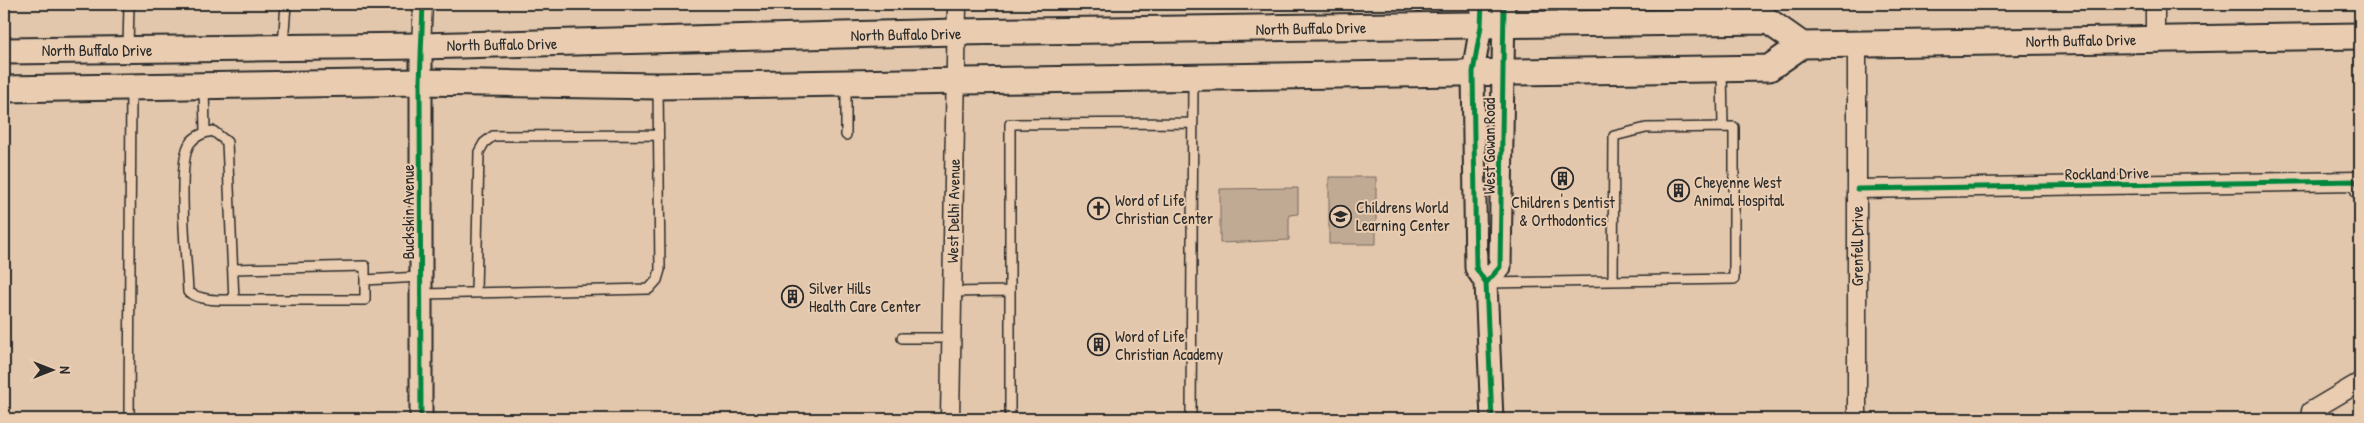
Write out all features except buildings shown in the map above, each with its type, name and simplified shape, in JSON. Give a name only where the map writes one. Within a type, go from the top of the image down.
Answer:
[{"type":"main road","name":"North Buffalo Drive","points":[[4,52],[421,46],[1492,15],[1768,21],[1802,45],[2360,36]]},
{"type":"main road","points":[[4,89],[420,82],[658,86],[1769,68],[1802,45]]},
{"type":"main road","points":[[4,64],[34,51]]},
{"type":"street","name":"Buckskin Avenue","points":[[421,419],[420,82],[422,4]]},
{"type":"street","name":"West Delhi Avenue","points":[[950,419],[957,4]]},
{"type":"street","points":[[2155,4],[2155,39]]},
{"type":"street","name":"West Gowan Road","points":[[1486,283],[1500,267],[1502,72],[1492,15]]},
{"type":"street","name":"West Gowan Road","points":[[1492,15],[1473,72],[1476,268],[1486,283],[1492,419]]},
{"type":"street","name":"Grenfell Drive","points":[[1857,44],[1857,419]]},
{"type":"street","name":"Rockland Drive","points":[[1857,189],[2359,186]]},
{"type":"street","points":[[2310,419],[2310,412],[2360,382]]},
{"type":"lane","points":[[128,50],[129,4]]},
{"type":"lane","points":[[282,48],[286,4]]},
{"type":"lane","points":[[1722,69],[1723,127]]},
{"type":"lane","points":[[1191,419],[1192,123],[1194,76]]},
{"type":"lane","points":[[846,82],[846,135]]},
{"type":"lane","points":[[204,86],[204,132]]},
{"type":"lane","points":[[366,280],[476,293],[649,289],[657,280],[660,270],[658,86]]},
{"type":"lane","points":[[129,419],[131,87]]},
{"type":"lane","points":[[1010,419],[1010,124],[1192,123]]},
{"type":"lane","points":[[1486,283],[1734,279],[1734,127],[1646,128],[1614,136],[1613,280]]},
{"type":"lane","points":[[234,269],[365,266],[366,300],[234,300],[198,298],[188,292],[183,165],[190,143],[204,132],[213,131],[227,142],[234,300]]},
{"type":"lane","points":[[476,293],[479,152],[484,143],[493,136],[658,135]]},
{"type":"lane","points":[[951,292],[1009,291]]},
{"type":"lane","points":[[902,338],[951,338]]},
{"type":"shaded area","points":[[1329,177],[1376,177],[1376,244],[1329,244]]},
{"type":"shaded area","points":[[1298,188],[1298,214],[1289,215],[1289,240],[1220,243],[1220,189]]},
{"type":"cycle path","points":[[421,419],[420,82],[423,4]]},
{"type":"cycle path","points":[[1482,4],[1481,26],[1473,72],[1476,268],[1486,283],[1492,419]]},
{"type":"cycle path","points":[[1486,283],[1500,267],[1504,4]]},
{"type":"cycle path","points":[[1857,189],[2357,181],[2360,190]]},
{"type":"place","name":"Children's Dentist & Orthodontics","points":[[1563,178]]},
{"type":"place","name":"Cheyenne West Animal Hospital","points":[[1678,191]]},
{"type":"place","name":"Word of Life Christian Center","points":[[1099,209]]},
{"type":"place","name":"Childrens World Learning Center","points":[[1340,216]]},
{"type":"place","name":"Silver Hills Health Care Center","points":[[793,297]]},
{"type":"place","name":"Word of Life Christian Academy","points":[[1099,345]]}]
